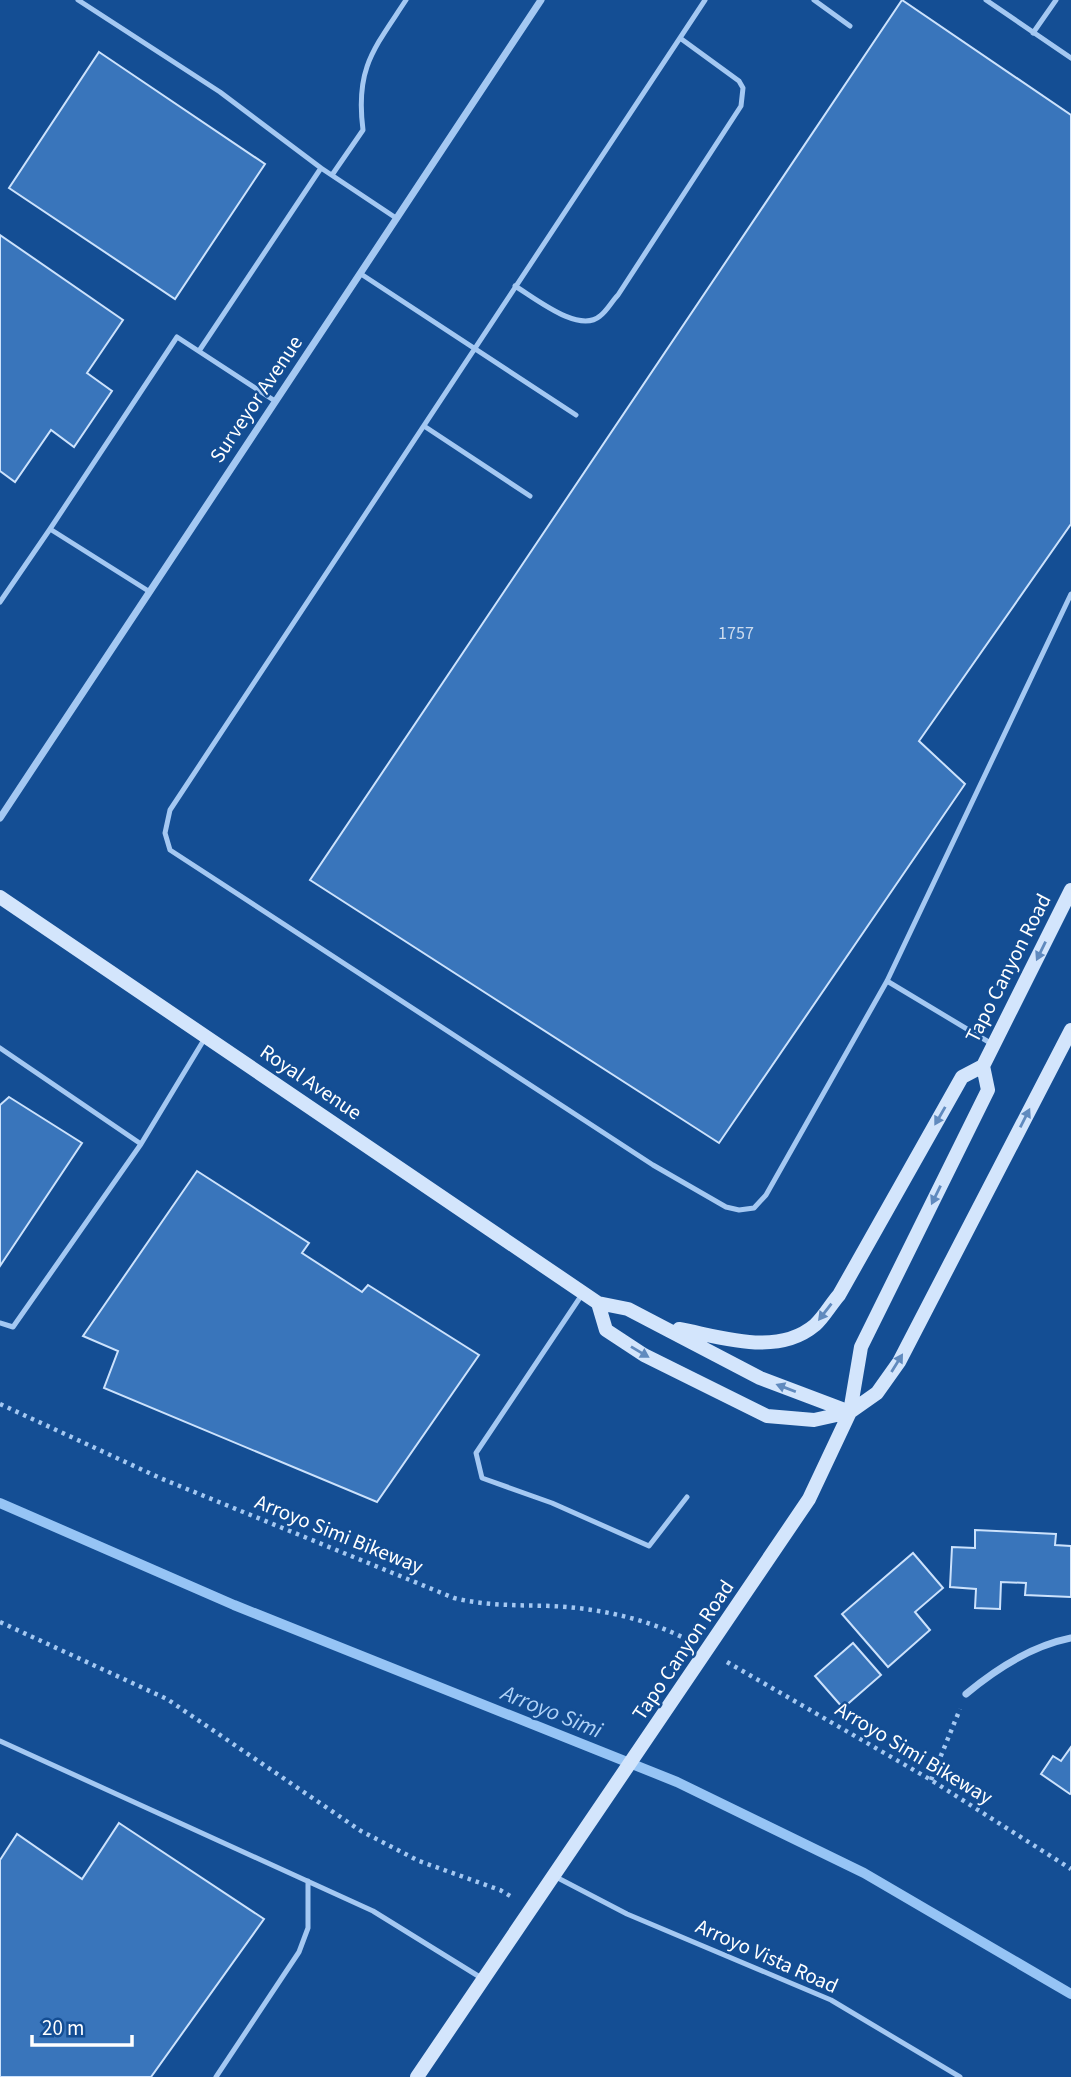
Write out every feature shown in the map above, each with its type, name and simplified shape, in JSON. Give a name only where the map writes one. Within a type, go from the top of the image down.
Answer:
[{"type":"main road","name":"Tapo Canyon Road","points":[[417,2077],[692,1676],[809,1499],[850,1412],[861,1347],[988,1090],[983,1066],[1071,890]]},
{"type":"main road","name":"Royal Avenue","points":[[0,897],[598,1303],[628,1309],[760,1378],[850,1412]]},
{"type":"main road","name":"Tapo Canyon Road","points":[[850,1412],[877,1393],[899,1362],[1071,1030]]},
{"type":"main road","points":[[663,1326],[752,1344],[790,1339],[815,1325],[839,1295],[962,1077],[983,1066]]},
{"type":"main road","points":[[598,1303],[606,1331],[644,1355],[767,1416],[814,1420],[850,1412]]},
{"type":"street","name":"Surveyor Avenue","points":[[0,818],[541,0]]},
{"type":"street","points":[[966,1693],[1000,1666],[1071,1638]]},
{"type":"lane","points":[[78,0],[220,92],[321,168],[396,218]]},
{"type":"lane","points":[[332,175],[363,130],[359,104],[368,59],[406,0]]},
{"type":"lane","points":[[705,0],[170,810],[164,833],[170,850],[653,1165],[726,1208],[754,1208],[766,1195],[887,981],[1071,594]]},
{"type":"lane","points":[[814,0],[850,26]]},
{"type":"lane","points":[[986,0],[1071,58]]},
{"type":"lane","points":[[1033,33],[1056,0]]},
{"type":"lane","points":[[515,286],[575,321],[587,323],[600,317],[618,295],[741,106],[743,88],[739,81],[680,38]]},
{"type":"lane","points":[[199,351],[321,168]]},
{"type":"lane","points":[[361,275],[576,415]]},
{"type":"lane","points":[[0,602],[177,337],[275,401]]},
{"type":"lane","points":[[424,426],[530,495]]},
{"type":"lane","points":[[50,529],[150,592]]},
{"type":"lane","points":[[887,981],[993,1046]]},
{"type":"lane","points":[[0,1323],[13,1327],[141,1144],[206,1035]]},
{"type":"lane","points":[[0,1048],[141,1144]]},
{"type":"lane","points":[[583,1293],[476,1453],[482,1478],[552,1503],[649,1546],[687,1497]]},
{"type":"lane","points":[[0,1741],[373,1911],[485,1980]]},
{"type":"lane","name":"Arroyo Vista Road","points":[[555,1877],[627,1914],[831,2000],[960,2077]]},
{"type":"lane","points":[[216,2077],[299,1952],[308,1928],[308,1881]]},
{"type":"path","name":"Arroyo Simi Bikeway","points":[[0,1404],[160,1478],[454,1598],[477,1604],[554,1606],[608,1613],[648,1623],[680,1637]]},
{"type":"path","points":[[0,1622],[167,1699],[361,1830],[419,1861],[500,1890],[532,1910]]},
{"type":"path","name":"Arroyo Simi Bikeway","points":[[738,1668],[931,1780],[1071,1869]]},
{"type":"path","points":[[931,1780],[966,1693]]},
{"type":"building","points":[[902,0],[1071,115],[1071,524],[919,741],[965,784],[719,1143],[310,880]]},
{"type":"building","points":[[99,52],[265,164],[175,299],[9,188]]},
{"type":"building","points":[[0,235],[123,320],[87,373],[112,391],[74,447],[51,430],[15,482],[0,471]]},
{"type":"building","points":[[9,1097],[82,1143],[0,1266],[0,1105]]},
{"type":"building","points":[[197,1171],[309,1243],[302,1253],[362,1292],[368,1285],[479,1355],[377,1502],[104,1388],[118,1351],[83,1336]]},
{"type":"building","points":[[975,1530],[1056,1534],[1055,1545],[1071,1546],[1071,1597],[1025,1595],[1026,1583],[1001,1582],[1000,1609],[975,1608],[976,1589],[950,1587],[952,1547],[975,1548]]},
{"type":"building","points":[[913,1553],[943,1588],[915,1612],[930,1630],[888,1667],[842,1614]]},
{"type":"building","points":[[853,1643],[881,1675],[843,1708],[815,1676]]},
{"type":"building","points":[[1071,1747],[1070,1794],[1041,1774],[1053,1756],[1061,1761]]},
{"type":"building","points":[[119,1823],[264,1919],[151,2077],[0,2077],[0,1860],[17,1834],[82,1879]]},
{"type":"waterway","name":"Arroyo Simi","points":[[0,1503],[234,1605],[677,1782],[864,1873],[1071,1994]]}]
